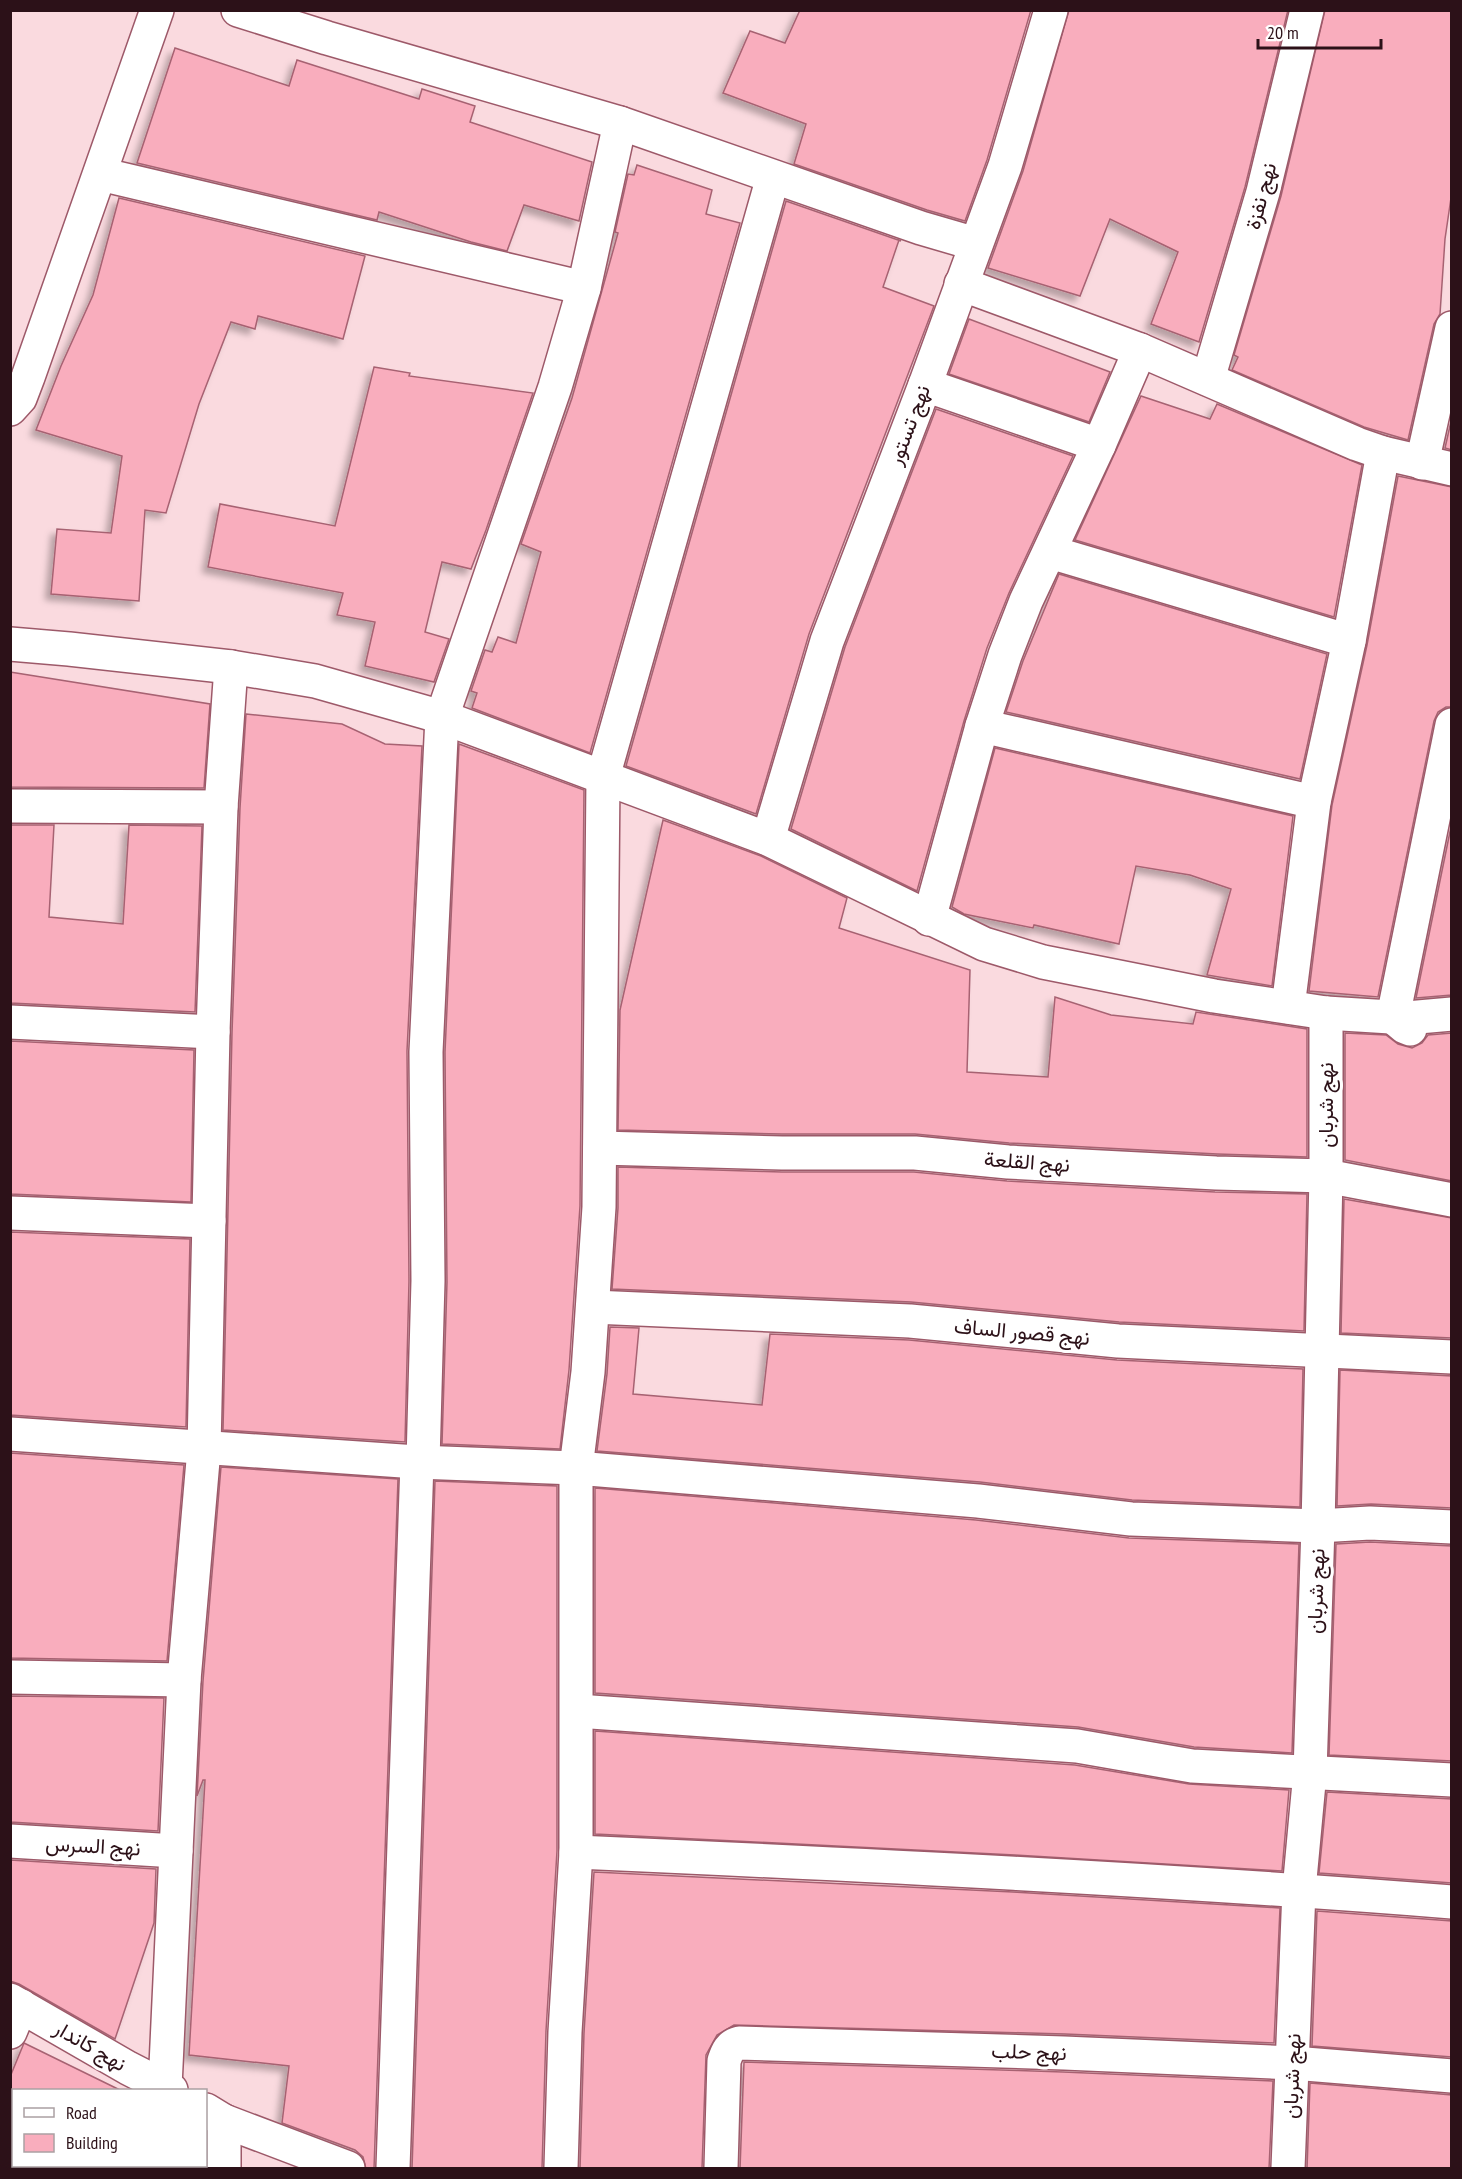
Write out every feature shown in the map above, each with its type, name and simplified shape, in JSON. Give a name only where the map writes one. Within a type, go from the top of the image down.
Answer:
[{"type":"street","points":[[10,409],[20,398],[28,377],[157,10]]},
{"type":"street","points":[[238,10],[331,24],[921,228],[976,244]]},
{"type":"street","name":"نهج تستور","points":[[768,840],[827,641],[925,385],[1005,166],[1052,10]]},
{"type":"street","name":"نهج نفزة","points":[[1208,379],[1266,181],[1307,10]]},
{"type":"street","points":[[393,2169],[428,1281],[426,1052],[442,717],[555,387],[585,288],[620,123]]},
{"type":"street","points":[[100,174],[585,288]]},
{"type":"street","points":[[561,2169],[564,2032],[576,1852],[576,1468],[588,1372],[593,1307],[600,1148],[603,777],[773,177]]},
{"type":"street","points":[[961,284],[1140,350],[1336,436],[1383,453],[1437,466],[1452,328]]},
{"type":"street","points":[[929,919],[982,726],[1026,600],[1099,445],[1140,350]]},
{"type":"street","points":[[925,385],[1099,445]]},
{"type":"street","points":[[1288,1007],[1314,802],[1349,641],[1383,453]]},
{"type":"street","points":[[1050,552],[1349,641]]},
{"type":"street","points":[[10,644],[231,667],[315,681],[442,717],[768,840],[984,944],[1043,962],[1214,996],[1326,1013],[1407,1018],[1452,1014]]},
{"type":"street","points":[[168,2089],[183,1680],[204,1449],[213,1032],[221,807],[231,667]]},
{"type":"street","points":[[1393,1017],[1452,725]]},
{"type":"street","points":[[982,726],[1314,802]]},
{"type":"street","points":[[10,807],[221,807]]},
{"type":"street","name":"نهج شربان","points":[[1288,2169],[1299,1890],[1310,1772],[1326,1176],[1326,1013]]},
{"type":"street","points":[[1393,1017],[1405,1027],[1452,1035]]},
{"type":"street","points":[[10,1022],[213,1032]]},
{"type":"street","name":"نهج القلعة","points":[[600,1148],[782,1153],[915,1153],[1019,1163],[1326,1176],[1452,1200]]},
{"type":"street","points":[[10,1213],[209,1221]]},
{"type":"street","name":"نهج قصور الساف","points":[[593,1307],[910,1322],[1118,1341],[1452,1357]]},
{"type":"street","points":[[10,1434],[420,1462],[576,1468],[978,1501],[1131,1519],[1318,1526],[1370,1523],[1452,1527]]},
{"type":"street","points":[[10,1677],[183,1680]]},
{"type":"street","points":[[577,1711],[1077,1746],[1192,1766],[1452,1780]]},
{"type":"street","name":"نهج السرس","points":[[10,1841],[176,1851]]},
{"type":"street","points":[[576,1852],[985,1870],[1452,1902]]},
{"type":"street","name":"نهج كاندار","points":[[14,2013],[124,2079],[168,2089]]},
{"type":"street","name":"نهج حلب","points":[[721,2169],[724,2061],[728,2050],[739,2043],[1293,2063],[1452,2076]]},
{"type":"street","points":[[215,2116],[224,2169]]},
{"type":"street","points":[[215,2116],[348,2169]]},
{"type":"building","points":[[800,10],[1031,10],[987,160],[965,221],[794,164],[806,124],[723,93],[750,31],[785,43]]},
{"type":"building","points":[[1069,10],[1288,10],[1245,187],[1199,342],[1151,324],[1178,252],[1110,219],[1080,296],[988,268],[1023,171]]},
{"type":"building","points":[[1325,10],[1452,10],[1452,191],[1445,239],[1440,314],[1434,324],[1408,440],[1364,427],[1232,370],[1238,357],[1234,355],[1281,196]]},
{"type":"building","points":[[175,48],[289,86],[297,60],[419,99],[422,89],[475,106],[470,122],[592,162],[579,221],[524,205],[507,251],[471,242],[379,212],[377,220],[137,163]]},
{"type":"building","points":[[637,165],[712,190],[706,214],[740,223],[590,753],[472,708],[477,693],[471,691],[485,650],[492,652],[498,637],[516,643],[541,552],[521,544],[572,398],[618,233],[615,232],[628,174],[634,175]]},
{"type":"building","points":[[119,198],[365,256],[343,339],[258,316],[255,329],[231,322],[199,404],[166,513],[145,510],[139,601],[51,594],[57,529],[111,533],[122,456],[36,430],[61,366],[93,295]]},
{"type":"building","points":[[786,201],[899,240],[883,287],[934,306],[809,634],[756,814],[626,766]]},
{"type":"building","points":[[969,319],[1110,372],[1089,422],[949,374]]},
{"type":"building","points":[[374,367],[410,373],[409,376],[533,393],[471,569],[442,562],[425,632],[449,639],[434,682],[365,666],[375,622],[337,615],[343,593],[208,567],[220,504],[335,526]]},
{"type":"building","points":[[1141,396],[1210,419],[1217,404],[1362,465],[1334,617],[1075,540]]},
{"type":"building","points":[[936,409],[1073,456],[1009,593],[987,648],[964,721],[917,891],[791,829],[845,647]]},
{"type":"building","points":[[1452,417],[1452,450],[1445,448]]},
{"type":"building","points":[[1398,476],[1452,487],[1452,707],[1446,707],[1438,712],[1434,721],[1378,997],[1309,991],[1332,805],[1367,645]]},
{"type":"building","points":[[1059,574],[1327,654],[1300,779],[1006,712],[1023,661]]},
{"type":"building","points":[[10,672],[210,704],[204,788],[10,787]]},
{"type":"building","points":[[246,714],[342,724],[385,744],[422,746],[407,1051],[409,1281],[405,1442],[223,1430],[232,1033],[240,808]]},
{"type":"building","points":[[459,744],[584,790],[580,1206],[569,1370],[560,1449],[442,1444],[447,1282],[445,1052]]},
{"type":"building","points":[[995,748],[1293,816],[1272,986],[1207,975],[1231,889],[1190,875],[1136,866],[1119,944],[1034,925],[1033,928],[964,914],[952,907]]},
{"type":"building","points":[[663,820],[761,856],[847,898],[839,928],[970,970],[967,1072],[1048,1077],[1055,997],[1111,1015],[1193,1024],[1196,1012],[1307,1029],[1307,1157],[1009,1143],[915,1134],[618,1130],[620,1010]]},
{"type":"building","points":[[1452,822],[1452,995],[1416,998]]},
{"type":"building","points":[[10,825],[54,825],[49,917],[123,924],[129,825],[202,826],[195,1012],[10,1003]]},
{"type":"building","points":[[1345,1033],[1386,1035],[1398,1044],[1412,1048],[1422,1043],[1428,1035],[1452,1033],[1452,1181],[1345,1160]]},
{"type":"building","points":[[10,1041],[194,1050],[191,1202],[10,1194]]},
{"type":"building","points":[[618,1167],[782,1172],[914,1172],[1007,1181],[1215,1192],[1307,1194],[1304,1331],[1119,1322],[911,1302],[612,1289],[618,1208]]},
{"type":"building","points":[[1344,1199],[1452,1218],[1452,1338],[1341,1333]]},
{"type":"building","points":[[10,1232],[190,1239],[186,1427],[10,1415]]},
{"type":"building","points":[[610,1327],[639,1328],[633,1394],[762,1405],[770,1334],[909,1340],[1117,1360],[1303,1369],[1300,1507],[1132,1500],[980,1482],[597,1451],[607,1374]]},
{"type":"building","points":[[1340,1370],[1452,1376],[1452,1508],[1371,1504],[1337,1506]]},
{"type":"building","points":[[10,1453],[184,1465],[167,1661],[10,1658]]},
{"type":"building","points":[[221,1467],[398,1479],[374,2169],[366,2169],[363,2157],[355,2150],[282,2123],[289,2066],[189,2055],[205,1780],[197,1796],[203,1681]]},
{"type":"building","points":[[435,1481],[557,1486],[557,1851],[546,2031],[542,2169],[412,2169]]},
{"type":"building","points":[[595,1488],[976,1520],[1129,1538],[1299,1544],[1292,1753],[1194,1747],[1078,1727],[595,1693]]},
{"type":"building","points":[[1370,1542],[1452,1546],[1452,1761],[1329,1755],[1336,1544]]},
{"type":"building","points":[[10,1696],[164,1698],[158,1831],[10,1822]]},
{"type":"building","points":[[595,1731],[1075,1765],[1189,1784],[1289,1790],[1282,1871],[595,1834]]},
{"type":"building","points":[[1327,1792],[1452,1799],[1452,1883],[1319,1873]]},
{"type":"building","points":[[10,1860],[156,1869],[154,1923],[115,2039],[10,1981]]},
{"type":"building","points":[[594,1872],[1013,1892],[1280,1908],[1274,2043],[1065,2034],[734,2025],[717,2035],[706,2055],[702,2169],[580,2169],[584,2033]]},
{"type":"building","points":[[1317,1911],[1452,1921],[1452,2057],[1312,2046]]},
{"type":"building","points":[[24,2043],[118,2089],[12,2089],[10,2091],[10,2077]]},
{"type":"building","points":[[744,2062],[1273,2081],[1269,2169],[740,2169]]},
{"type":"building","points":[[1310,2083],[1452,2095],[1452,2169],[1307,2169]]}]
